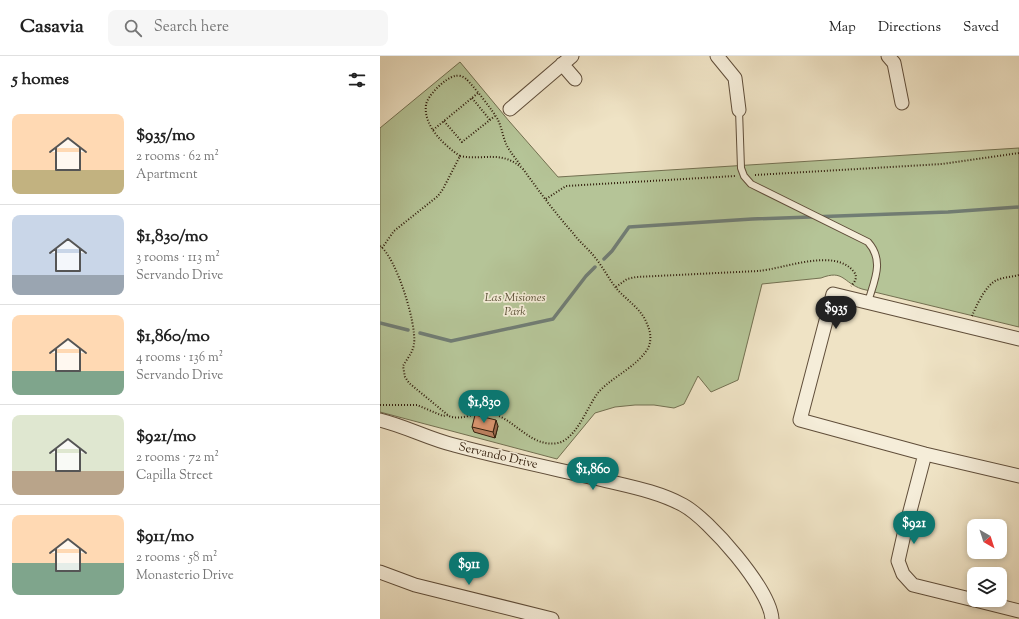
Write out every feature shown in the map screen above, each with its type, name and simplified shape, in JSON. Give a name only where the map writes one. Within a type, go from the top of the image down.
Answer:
[{"type":"street","points":[[717,56],[735,78],[739,110]]},
{"type":"street","points":[[888,56],[894,63],[902,103]]},
{"type":"street","points":[[510,109],[567,60],[575,79]]},
{"type":"street","points":[[1019,339],[833,294],[800,420],[925,454],[1019,476]]},
{"type":"street","name":"Servando Drive","points":[[380,420],[454,445],[632,487],[664,496],[683,505],[700,516],[716,532],[747,570],[765,596],[772,619]]},
{"type":"street","points":[[925,454],[898,561],[903,574],[913,585],[967,598]]},
{"type":"street","points":[[380,572],[429,589],[552,619]]},
{"type":"street","points":[[1003,607],[1019,611]]},
{"type":"lane","points":[[739,110],[741,168],[744,176],[752,184],[767,193],[868,242],[873,248],[877,256],[878,266],[868,303]]},
{"type":"path","points":[[460,156],[444,189],[438,196],[394,231],[381,247],[397,274],[408,302],[413,324],[414,345],[403,366],[405,378],[416,390],[448,415],[455,418],[486,412],[494,414],[533,439],[552,444],[560,443],[568,438],[598,394],[606,385],[640,358],[647,349],[650,341],[647,323],[643,316],[604,272],[599,262],[574,235],[523,169],[508,147],[495,116],[467,79],[456,75],[434,90],[427,98],[425,109],[433,130],[443,143],[460,156],[508,159],[515,162],[523,169]]},
{"type":"path","points":[[433,130],[478,93]]},
{"type":"path","points":[[472,98],[490,120]]},
{"type":"path","points":[[444,121],[462,142],[495,116]]},
{"type":"path","points":[[546,199],[566,186],[942,164],[1019,153]]},
{"type":"path","points":[[616,287],[631,277],[758,272],[799,263],[830,260],[841,262],[852,270],[856,275],[856,278],[851,286]]},
{"type":"path","points":[[972,317],[976,305],[991,285],[996,281],[1019,275]]},
{"type":"path","points":[[380,405],[417,406],[443,416],[448,415]]},
{"type":"green space","name":"Las Misiones Park","points":[[460,62],[558,177],[1019,148],[1019,327],[862,289],[839,276],[834,275],[821,278],[762,284],[738,380],[711,392],[698,376],[684,404],[674,408],[654,405],[635,405],[615,407],[595,413],[557,459],[380,412],[380,128]]},
{"type":"building","points":[[475,415],[496,420],[493,432],[472,427]]},
{"type":"waterway","points":[[604,259],[612,251],[629,227],[752,219],[948,212],[1019,207]]},
{"type":"waterway","points":[[420,333],[451,341],[553,319],[586,276],[595,267]]},
{"type":"waterway","points":[[380,323],[408,330]]}]
